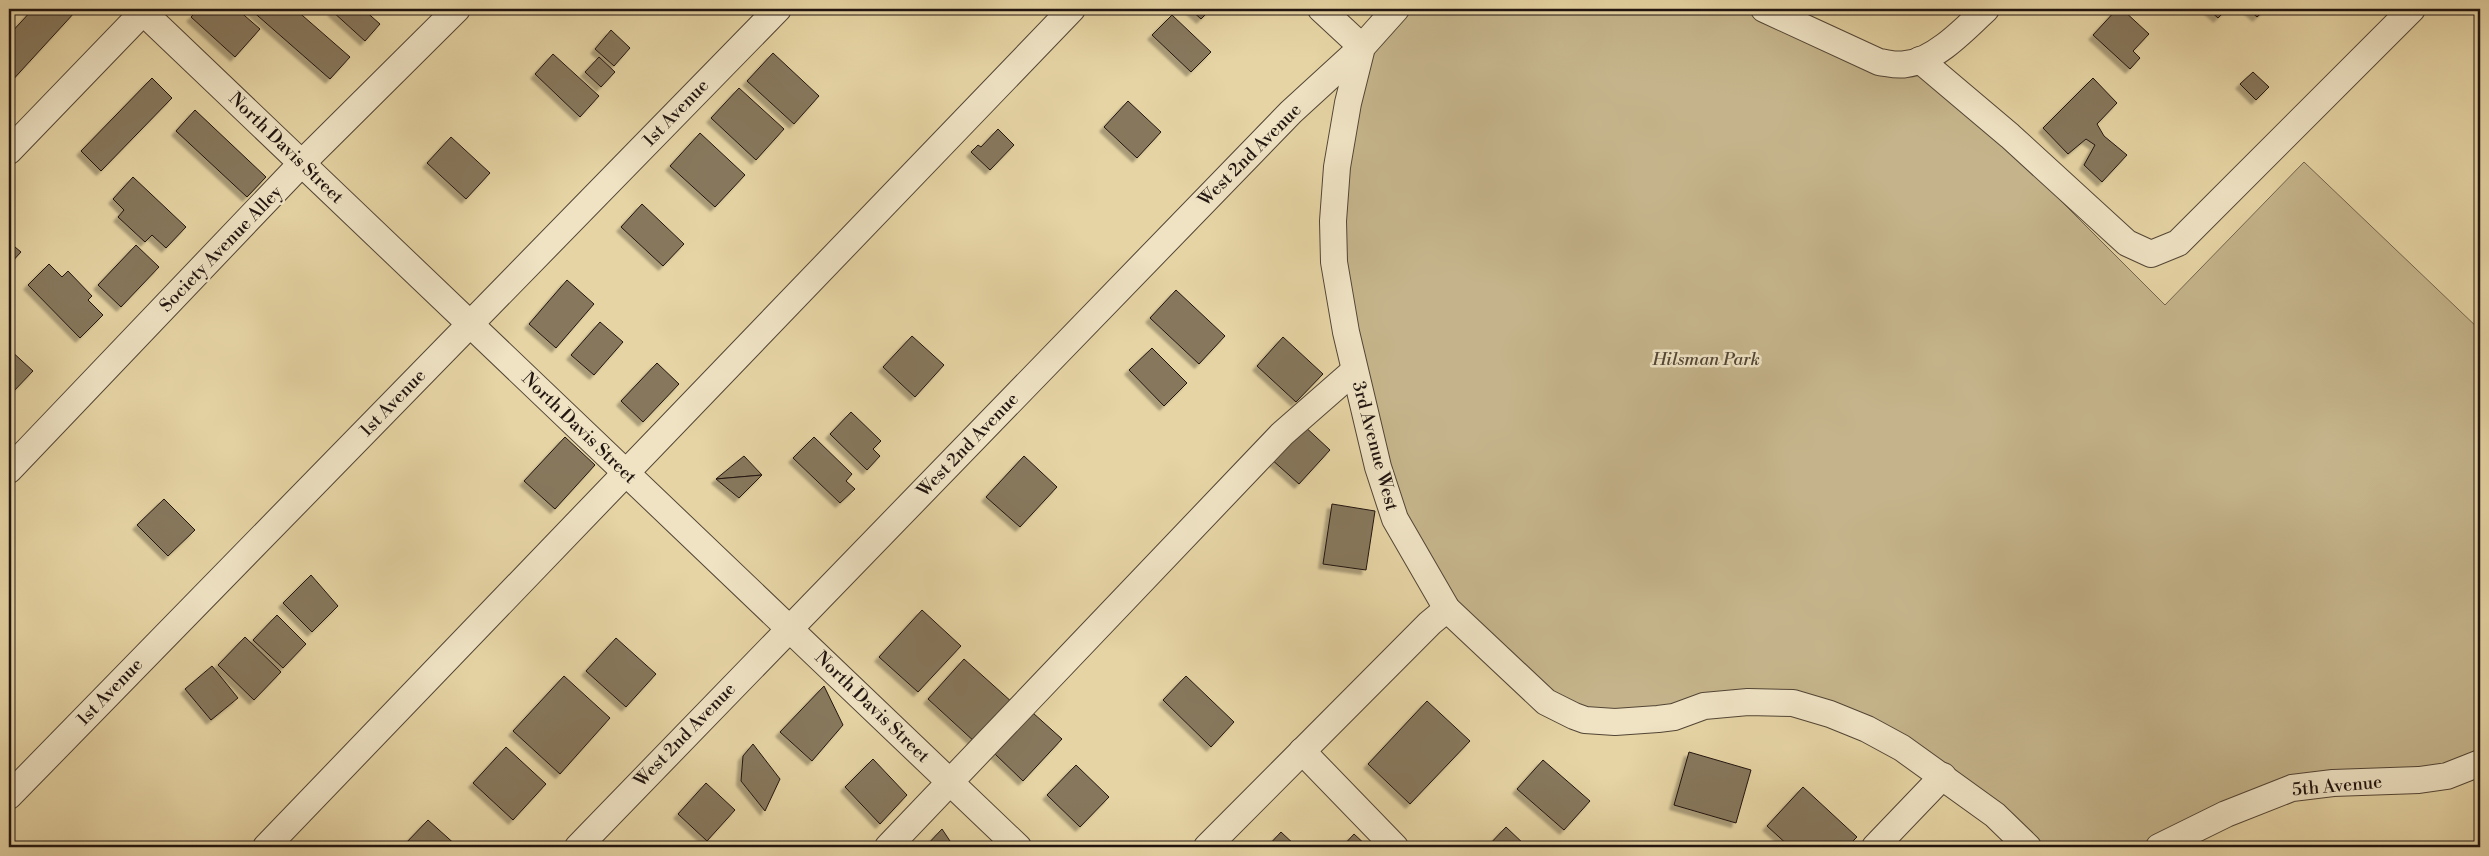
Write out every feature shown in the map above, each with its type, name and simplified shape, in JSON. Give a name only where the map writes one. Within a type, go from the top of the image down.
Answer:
[{"type":"street","name":"Society Avenue Alley","points":[[9,470],[302,163],[457,9]]},
{"type":"street","name":"1st Avenue","points":[[9,796],[778,9]]},
{"type":"street","points":[[266,847],[624,472],[1072,9]]},
{"type":"street","points":[[1321,9],[1362,47]]},
{"type":"street","name":"3rd Avenue West","points":[[1396,9],[1362,47],[1348,103],[1337,167],[1333,222],[1334,262],[1354,371],[1378,467],[1395,519],[1447,609],[1546,702],[1574,716],[1585,720],[1615,722],[1674,717],[1704,706],[1748,702],[1793,703],[1830,714],[1867,729],[1902,748],[1995,815],[2028,847]]},
{"type":"street","points":[[1764,9],[1879,62],[1908,64],[1940,50],[1986,9]]},
{"type":"street","points":[[1920,60],[2010,136],[2127,243],[2151,254],[2178,243],[2412,9]]},
{"type":"street","name":"North Davis Street","points":[[143,10],[1018,847]]},
{"type":"street","points":[[9,151],[143,10]]},
{"type":"street","name":"West 2nd Avenue","points":[[578,847],[1291,112],[1362,47]]},
{"type":"street","points":[[888,847],[1282,434],[1354,371]]},
{"type":"street","points":[[1207,847],[1430,622],[1447,609]]},
{"type":"street","points":[[1302,751],[1395,847]]},
{"type":"street","name":"5th Avenue","points":[[2169,845],[2226,814],[2292,788],[2332,783],[2418,780],[2447,776],[2480,763]]},
{"type":"street","points":[[1875,847],[1943,776]]},
{"type":"green space","name":"Hilsman Park","points":[[1398,9],[1760,9],[1880,63],[1921,61],[2165,305],[2304,162],[2480,330],[2480,758],[2445,772],[2331,778],[2152,847],[2034,847],[1828,709],[1670,714],[1575,713],[1448,607],[1397,517],[1337,266],[1363,53]]},
{"type":"building","points":[[33,9],[72,9],[75,12],[9,84],[9,35]]},
{"type":"building","points":[[199,9],[237,9],[260,29],[235,57],[191,17]]},
{"type":"building","points":[[250,9],[295,9],[350,57],[330,79]]},
{"type":"building","points":[[334,9],[363,9],[380,24],[365,41],[332,11]]},
{"type":"building","points":[[1190,9],[1211,9],[1201,19]]},
{"type":"building","points":[[2117,9],[2122,9],[2149,34],[2133,51],[2140,58],[2130,69],[2093,35]]},
{"type":"building","points":[[2208,9],[2227,9],[2218,18]]},
{"type":"building","points":[[2248,9],[2266,9],[2257,17]]},
{"type":"building","points":[[1172,15],[1211,52],[1191,72],[1152,35]]},
{"type":"building","points":[[611,30],[630,48],[614,66],[595,49]]},
{"type":"building","points":[[773,53],[819,96],[794,124],[747,81]]},
{"type":"building","points":[[553,54],[599,96],[580,117],[535,74]]},
{"type":"building","points":[[599,57],[615,72],[601,87],[585,72]]},
{"type":"building","points":[[2253,72],[2269,87],[2256,100],[2240,84]]},
{"type":"building","points":[[152,78],[172,98],[101,171],[81,151]]},
{"type":"building","points":[[2093,78],[2117,103],[2097,124],[2104,136],[2127,155],[2102,182],[2084,165],[2095,145],[2086,139],[2068,154],[2043,128]]},
{"type":"building","points":[[739,88],[784,129],[756,160],[711,118]]},
{"type":"building","points":[[1128,101],[1161,132],[1137,158],[1104,127]]},
{"type":"building","points":[[195,110],[266,177],[247,197],[176,131]]},
{"type":"building","points":[[998,129],[1014,145],[990,170],[971,152],[978,145],[981,147]]},
{"type":"building","points":[[700,133],[745,175],[715,207],[670,166]]},
{"type":"building","points":[[451,137],[490,173],[466,199],[427,163]]},
{"type":"building","points":[[133,177],[186,227],[166,248],[152,235],[145,242],[118,217],[124,210],[113,199]]},
{"type":"building","points":[[642,204],[684,244],[663,266],[621,227]]},
{"type":"building","points":[[9,242],[21,252],[9,265]]},
{"type":"building","points":[[136,245],[159,267],[121,307],[98,285]]},
{"type":"building","points":[[49,264],[62,277],[68,271],[92,296],[88,300],[103,315],[80,338],[28,285]]},
{"type":"building","points":[[567,280],[594,304],[556,348],[529,324]]},
{"type":"building","points":[[1176,290],[1225,336],[1199,364],[1150,318]]},
{"type":"building","points":[[600,322],[623,342],[594,375],[571,355]]},
{"type":"building","points":[[912,336],[944,365],[915,397],[883,367]]},
{"type":"building","points":[[1283,337],[1323,374],[1296,402],[1257,366]]},
{"type":"building","points":[[1152,348],[1187,383],[1164,406],[1129,370]]},
{"type":"building","points":[[9,349],[33,371],[12,393],[9,389]]},
{"type":"building","points":[[657,363],[679,384],[643,422],[621,401]]},
{"type":"building","points":[[851,412],[881,441],[873,449],[880,456],[867,470],[830,434]]},
{"type":"building","points":[[1301,423],[1330,450],[1299,484],[1270,458]]},
{"type":"building","points":[[565,437],[595,465],[555,509],[524,481]]},
{"type":"building","points":[[814,437],[852,474],[846,481],[855,489],[840,503],[793,458]]},
{"type":"building","points":[[744,456],[762,475],[716,479]]},
{"type":"building","points":[[1024,456],[1057,487],[1020,527],[986,497]]},
{"type":"building","points":[[762,475],[739,498],[716,479]]},
{"type":"building","points":[[164,499],[195,530],[168,556],[137,525]]},
{"type":"building","points":[[1332,504],[1375,511],[1366,570],[1323,564]]},
{"type":"building","points":[[311,575],[338,606],[312,632],[283,603]]},
{"type":"building","points":[[922,610],[961,646],[918,692],[879,657]]},
{"type":"building","points":[[277,615],[306,644],[283,668],[253,640]]},
{"type":"building","points":[[245,637],[281,672],[254,700],[218,665]]},
{"type":"building","points":[[616,638],[656,674],[626,707],[586,671]]},
{"type":"building","points":[[964,659],[1013,703],[976,743],[928,699]]},
{"type":"building","points":[[212,666],[238,698],[211,720],[185,689]]},
{"type":"building","points":[[564,676],[610,718],[560,774],[513,731]]},
{"type":"building","points":[[1186,676],[1234,722],[1211,747],[1163,700]]},
{"type":"building","points":[[824,686],[843,725],[812,761],[780,732]]},
{"type":"building","points":[[1427,701],[1470,741],[1410,804],[1368,764]]},
{"type":"building","points":[[1033,713],[1062,739],[1023,781],[995,754]]},
{"type":"building","points":[[753,744],[780,779],[765,811],[741,781],[743,756]]},
{"type":"building","points":[[506,747],[546,784],[513,820],[473,783]]},
{"type":"building","points":[[1689,752],[1751,770],[1736,823],[1674,805]]},
{"type":"building","points":[[873,759],[907,795],[880,824],[845,787]]},
{"type":"building","points":[[1543,760],[1590,801],[1564,830],[1517,789]]},
{"type":"building","points":[[1076,765],[1109,797],[1080,827],[1047,795]]},
{"type":"building","points":[[706,783],[735,810],[707,841],[678,814]]},
{"type":"building","points":[[1803,787],[1857,837],[1847,847],[1790,847],[1767,826]]},
{"type":"building","points":[[428,820],[458,847],[408,847],[405,844]]},
{"type":"building","points":[[1506,827],[1527,847],[1487,847]]},
{"type":"building","points":[[942,829],[954,847],[925,847]]},
{"type":"building","points":[[1281,832],[1297,847],[1267,847]]},
{"type":"building","points":[[1354,834],[1368,847],[1342,847]]}]
